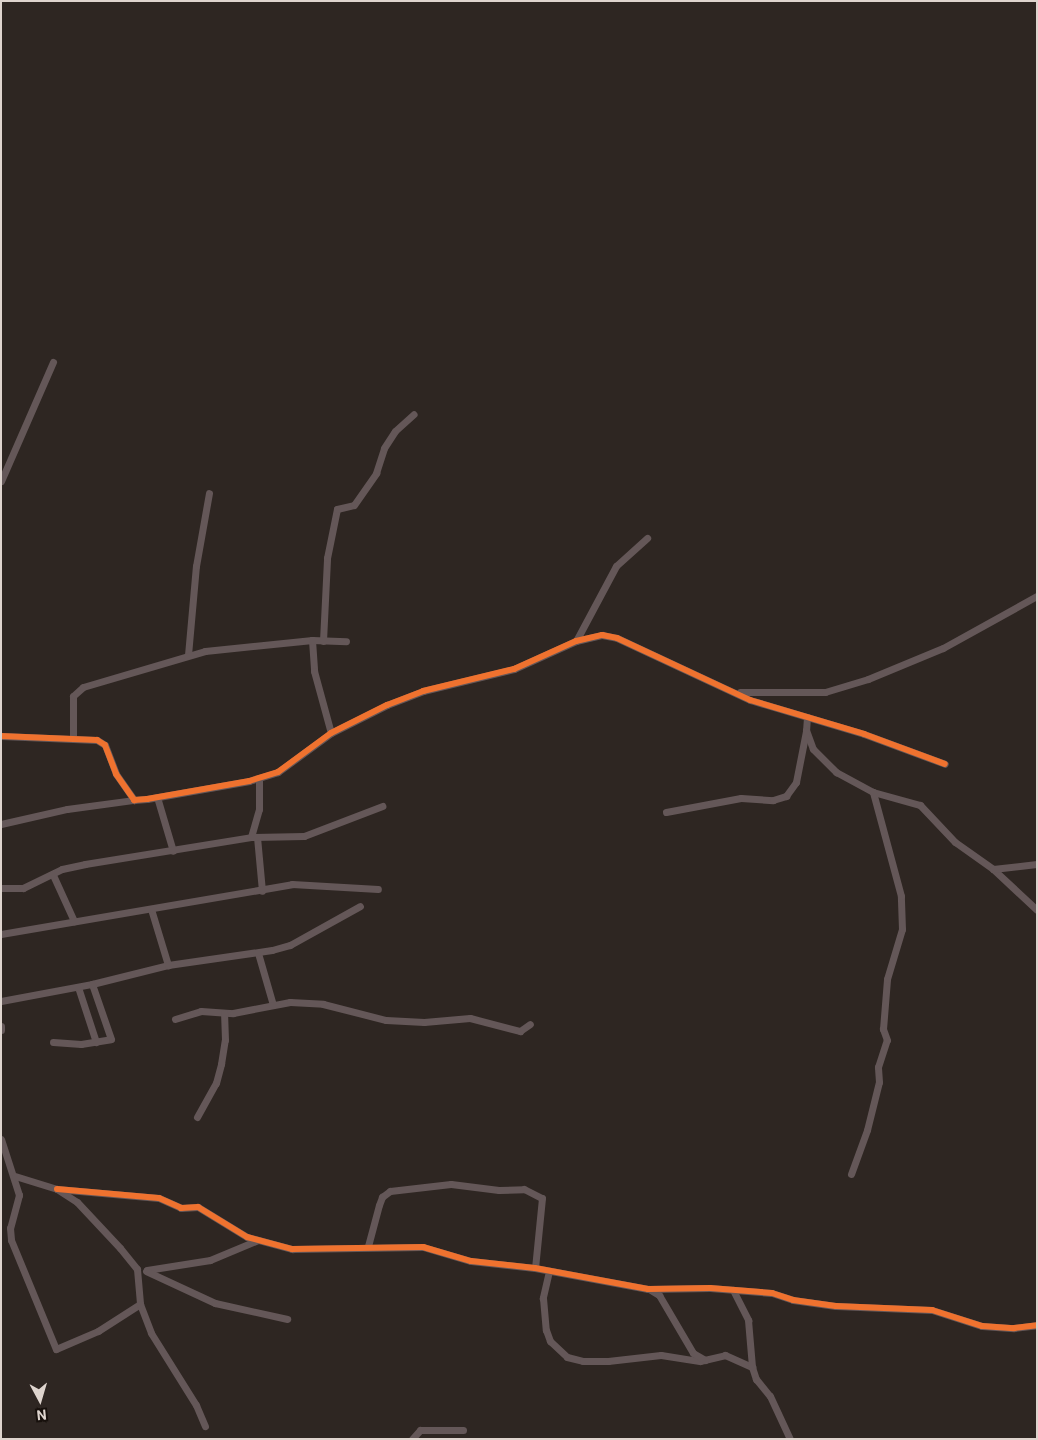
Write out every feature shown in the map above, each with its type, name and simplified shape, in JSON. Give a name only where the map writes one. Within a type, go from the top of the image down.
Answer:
[{"type":"street","points":[[1,481],[53,362]]},
{"type":"street","points":[[324,640],[327,558],[337,508],[354,506],[376,473],[384,448],[395,431],[414,414]]},
{"type":"street","points":[[188,655],[196,566],[209,493]]},
{"type":"street","points":[[576,641],[616,566],[647,538]]},
{"type":"street","points":[[740,692],[825,692],[868,679],[943,648],[1037,596]]},
{"type":"street","points":[[1,824],[67,810],[157,797],[259,778],[278,772],[299,759],[331,733],[423,691],[514,669],[576,641],[602,635],[618,638],[740,692],[763,705],[807,717],[945,764]]},
{"type":"street","points":[[312,640],[314,671],[331,733]]},
{"type":"street","points":[[74,736],[72,701],[76,691],[188,655],[312,640],[346,641]]},
{"type":"street","points":[[666,812],[741,798],[773,800],[786,796],[796,782],[807,717]]},
{"type":"street","points":[[806,730],[813,749],[822,760],[873,792],[920,805],[955,842],[993,869],[1037,910]]},
{"type":"street","points":[[1,736],[74,736],[97,740],[105,745],[116,774],[134,800]]},
{"type":"street","points":[[259,778],[259,809],[254,837],[262,891]]},
{"type":"street","points":[[851,1174],[868,1130],[879,1082],[878,1067],[887,1040],[884,1029],[886,986],[902,929],[901,896],[873,792]]},
{"type":"street","points":[[157,797],[173,851]]},
{"type":"street","points":[[1,888],[22,888],[84,864],[254,837],[304,836],[382,806]]},
{"type":"street","points":[[993,869],[1037,864]]},
{"type":"street","points":[[53,875],[74,921]]},
{"type":"street","points":[[1,934],[262,891],[292,884],[378,889]]},
{"type":"street","points":[[1,1001],[92,984],[168,965],[258,953],[290,945],[360,906]]},
{"type":"street","points":[[151,909],[168,965]]},
{"type":"street","points":[[258,953],[273,1005]]},
{"type":"street","points":[[53,1042],[81,1044],[112,1037],[92,984]]},
{"type":"street","points":[[78,987],[96,1042]]},
{"type":"street","points":[[175,1019],[201,1011],[224,1013],[290,1002],[323,1004],[386,1020],[408,1022],[470,1018],[520,1032],[530,1024]]},
{"type":"street","points":[[197,1117],[216,1083],[221,1064],[226,1040],[224,1013]]},
{"type":"street","points":[[1,1139],[15,1176],[19,1195],[10,1228],[10,1240],[56,1349],[98,1331],[140,1304]]},
{"type":"street","points":[[15,1176],[57,1189],[159,1198],[181,1208],[198,1207],[235,1232],[292,1248],[423,1247],[471,1261],[535,1268],[648,1289],[732,1290],[779,1294],[793,1300],[836,1306],[932,1310],[982,1326],[1014,1328],[1037,1325]]},
{"type":"street","points":[[368,1246],[378,1205],[382,1197],[390,1191],[451,1184],[499,1190],[524,1189],[537,1194],[543,1206],[535,1268]]},
{"type":"street","points":[[57,1189],[86,1210],[137,1269],[140,1304],[151,1333],[196,1405],[205,1426]]},
{"type":"street","points":[[146,1271],[210,1260],[258,1240]]},
{"type":"street","points":[[137,1269],[146,1271],[208,1300],[287,1319]]},
{"type":"street","points":[[548,1271],[543,1298],[546,1330],[550,1341],[567,1356],[583,1362],[628,1360],[661,1355],[705,1360],[725,1355],[752,1367]]},
{"type":"street","points":[[648,1289],[658,1295],[693,1353],[705,1360]]},
{"type":"street","points":[[732,1290],[748,1320],[752,1367],[756,1379],[770,1396],[790,1439]]},
{"type":"street","points":[[412,1439],[420,1430],[463,1430]]},
{"type":"cycle path","points":[[1,736],[97,740],[105,745],[116,774],[134,800],[147,799],[249,781],[278,772],[331,733],[387,705],[423,691],[514,669],[576,641],[602,635],[617,638],[750,700],[864,734],[945,764]]},
{"type":"cycle path","points":[[57,1189],[159,1198],[181,1208],[198,1207],[247,1237],[292,1249],[423,1247],[471,1261],[535,1268],[648,1289],[710,1288],[772,1293],[793,1300],[836,1306],[932,1310],[982,1326],[1014,1328],[1037,1325]]}]
